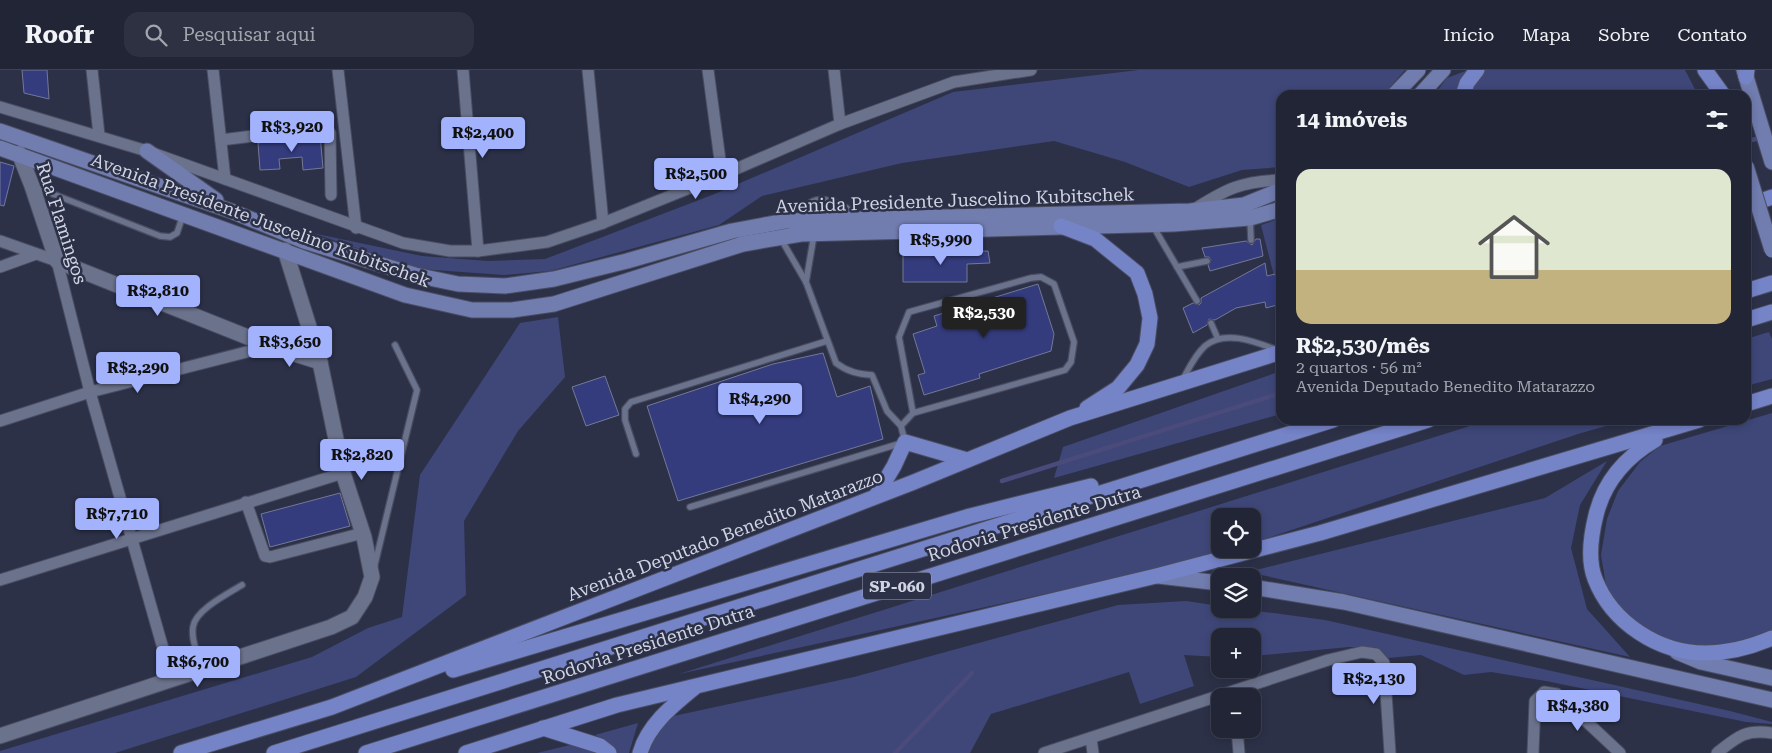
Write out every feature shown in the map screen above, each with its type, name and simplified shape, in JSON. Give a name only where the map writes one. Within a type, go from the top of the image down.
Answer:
[{"type":"highway","points":[[1465,90],[1467,83],[1477,70]]},
{"type":"highway","points":[[1705,70],[1719,90]]},
{"type":"highway","points":[[1751,204],[1772,198]]},
{"type":"highway","points":[[1061,226],[1095,239],[1137,273],[1145,294],[1150,318],[1147,344],[1137,365],[1118,388],[1070,418]]},
{"type":"highway","points":[[1751,289],[1772,283]]},
{"type":"highway","points":[[1751,318],[1772,312]]},
{"type":"highway","name":"Avenida Deputado Benedito Matarazzo","points":[[181,753],[332,707],[876,496],[1070,418],[1276,354]]},
{"type":"highway","points":[[1751,402],[1772,396]]},
{"type":"highway","name":"Rodovia Presidente Dutra","points":[[274,753],[1317,425]]},
{"type":"highway","name":"Rodovia Presidente Dutra","points":[[366,753],[1412,425]]},
{"type":"highway","points":[[466,753],[617,705],[1156,576],[1320,533],[1683,425]]},
{"type":"highway","points":[[1683,425],[1639,449],[1620,467],[1600,500],[1590,540],[1594,578],[1610,608],[1638,632],[1666,647],[1705,653],[1748,648],[1772,638]]},
{"type":"highway","points":[[876,496],[894,466],[904,442],[967,460]]},
{"type":"highway","points":[[332,707],[628,616],[970,516],[1229,452]]},
{"type":"highway","points":[[640,753],[644,739],[652,727],[698,685]]},
{"type":"highway","points":[[543,728],[600,746],[609,753]]},
{"type":"main road","points":[[1399,90],[1418,70]]},
{"type":"main road","points":[[1425,90],[1443,70]]},
{"type":"main road","points":[[1712,70],[1721,90]]},
{"type":"main road","points":[[1746,72],[1751,90]]},
{"type":"main road","points":[[1751,90],[1772,162]]},
{"type":"main road","name":"Avenida Presidente Juscelino Kubitschek","points":[[0,131],[231,211],[304,241],[415,275],[458,284],[505,286],[554,279],[628,262],[732,231],[786,221],[805,229],[1152,225],[1250,218],[1276,210]]},
{"type":"main road","name":"Avenida Presidente Juscelino Kubitschek","points":[[0,148],[19,153],[405,295],[472,310],[512,310],[554,304],[743,244],[780,238],[805,229],[858,219],[1190,211],[1244,205],[1276,192]]},
{"type":"main road","points":[[147,151],[231,211]]},
{"type":"main road","name":"Rua Flamingos","points":[[19,153],[57,261]]},
{"type":"main road","points":[[1751,182],[1772,250]]},
{"type":"main road","points":[[0,736],[331,627],[352,617],[365,597],[372,577],[363,533],[343,473],[320,362],[285,250]]},
{"type":"main road","points":[[57,261],[270,346],[320,362]]},
{"type":"main road","points":[[1156,576],[1211,582]]},
{"type":"main road","points":[[1261,589],[1344,602],[1772,700]]},
{"type":"main road","points":[[1666,647],[1702,662],[1772,678]]},
{"type":"street","points":[[92,70],[98,136]]},
{"type":"street","points":[[213,70],[225,179]]},
{"type":"street","points":[[338,70],[356,228]]},
{"type":"street","points":[[463,70],[478,251]]},
{"type":"street","points":[[588,70],[603,223]]},
{"type":"street","points":[[708,70],[722,175]]},
{"type":"street","points":[[834,70],[840,124]]},
{"type":"street","points":[[953,70],[954,82]]},
{"type":"street","points":[[0,107],[147,151],[403,244],[450,251],[478,251],[547,242],[603,223],[722,175],[840,124],[954,82],[1031,70]]},
{"type":"street","points":[[221,140],[325,127],[330,133],[330,195]]},
{"type":"street","points":[[1190,211],[1239,185],[1256,180],[1276,180]]},
{"type":"street","points":[[0,241],[57,261]]},
{"type":"street","points":[[0,267],[36,254]]},
{"type":"street","name":"Rua Flamingos","points":[[57,261],[90,392],[172,680]]},
{"type":"street","points":[[0,421],[90,392],[270,346]]},
{"type":"street","points":[[0,580],[343,473]]},
{"type":"street","points":[[246,502],[265,556],[270,557],[363,533]]},
{"type":"street","points":[[1251,688],[1328,660],[1362,652],[1376,654],[1384,663],[1390,753]]},
{"type":"street","points":[[1533,753],[1536,701],[1544,692],[1557,694],[1620,753]]},
{"type":"street","points":[[1044,753],[1211,701]]},
{"type":"street","points":[[1717,753],[1749,731],[1772,732]]},
{"type":"street","points":[[1091,738],[1093,753]]},
{"type":"street","points":[[1238,738],[1239,753]]},
{"type":"lane","points":[[32,186],[160,236],[170,237],[177,233],[183,213]]},
{"type":"lane","points":[[1250,218],[1252,240]]},
{"type":"lane","points":[[1152,225],[1197,301]]},
{"type":"lane","points":[[805,229],[806,282]]},
{"type":"lane","points":[[690,507],[904,442],[901,426],[888,411],[872,375],[857,374],[836,363],[806,282],[780,238]]},
{"type":"lane","points":[[1177,267],[1207,261]]},
{"type":"lane","points":[[901,426],[913,413],[1065,370],[1072,362],[1074,342],[1054,284],[1048,279],[1041,277],[1031,278],[909,312],[899,337],[913,413]]},
{"type":"lane","points":[[1210,323],[1218,339]]},
{"type":"lane","points":[[1181,384],[1196,356],[1206,345],[1218,339],[1234,337],[1258,342],[1276,350]]},
{"type":"lane","points":[[636,454],[625,420],[625,409],[631,402],[827,341]]},
{"type":"lane","points":[[372,577],[389,514],[417,390],[395,345]]},
{"type":"lane","points":[[202,670],[193,634],[193,624],[201,612],[242,585]]},
{"type":"shaded area","points":[[1139,70],[1405,70],[1387,90],[1276,90],[1276,167],[1242,170],[1189,187],[1125,162],[1054,141],[902,163],[762,196],[719,225],[550,271],[504,275],[420,269],[312,233],[422,256],[488,261],[545,259],[712,195],[953,92]]},
{"type":"shaded area","points":[[1468,70],[1685,70],[1695,90],[1438,90],[1447,78]]},
{"type":"shaded area","points":[[1276,220],[1276,284],[1261,225]]},
{"type":"shaded area","points":[[558,317],[565,377],[518,431],[464,521],[466,595],[356,677],[115,753],[0,753],[0,751],[312,657],[368,628],[402,617],[420,475],[520,323]]},
{"type":"shaded area","points":[[1769,332],[1772,339],[1772,379],[1751,385],[1751,337]]},
{"type":"shaded area","points":[[1276,373],[1276,415],[1054,478],[1063,447]]},
{"type":"shaded area","points":[[1772,413],[1772,634],[1750,644],[1702,648],[1662,640],[1631,618],[1616,603],[1606,585],[1601,555],[1607,519],[1618,491],[1640,462],[1660,446],[1731,425],[1751,425],[1751,419]]},
{"type":"shaded area","points":[[1473,425],[1610,425],[1261,540],[1261,508],[1211,508],[1211,557],[679,674]]},
{"type":"shaded area","points":[[1607,461],[1580,505],[1571,548],[1587,609],[1630,657],[1261,575],[1261,569],[1545,498]]},
{"type":"shaded area","points":[[1186,601],[1211,605],[1211,618],[1261,618],[1261,611],[1325,620],[1730,711],[1772,722],[1772,724],[1746,722],[1546,681],[1491,672],[1464,675],[1421,655],[1388,658],[1376,647],[1349,647],[1261,655],[1261,628],[1211,628],[1211,656],[1184,655],[1194,686],[1140,704],[1129,672],[991,714],[970,753],[646,753],[646,748],[669,717],[854,677],[1118,605]]},
{"type":"shaded area","points":[[638,723],[629,753],[617,753],[610,744],[595,735]]},
{"type":"shaded area","points":[[578,743],[601,753],[537,753]]},
{"type":"building","points":[[22,70],[47,70],[49,99],[24,93]]},
{"type":"building","points":[[320,135],[323,168],[303,170],[302,157],[279,159],[280,169],[260,170],[258,143]]},
{"type":"building","points":[[0,162],[14,166],[4,206],[0,205]]},
{"type":"building","points":[[1256,239],[1260,239],[1263,256],[1210,271],[1208,265],[1211,260],[1209,257],[1205,257],[1202,248],[1246,241],[1252,245]]},
{"type":"building","points":[[988,251],[990,263],[967,264],[967,282],[903,282],[903,254]]},
{"type":"building","points":[[1265,263],[1267,276],[1275,274],[1276,305],[1266,308],[1265,302],[1236,308],[1215,320],[1209,319],[1207,325],[1193,333],[1183,308],[1193,303],[1199,305],[1201,298]]},
{"type":"building","points":[[1038,284],[1054,334],[1051,351],[979,374],[980,378],[924,395],[918,375],[925,373],[913,334],[937,326],[934,316]]},
{"type":"building","points":[[823,353],[837,397],[870,386],[883,439],[678,501],[647,406],[773,364]]},
{"type":"building","points":[[605,376],[619,415],[586,426],[572,387]]},
{"type":"building","points":[[340,493],[350,526],[270,547],[261,514]]},
{"type":"waterway","points":[[1751,140],[1772,136]]},
{"type":"waterway","points":[[1002,481],[1276,395]]},
{"type":"waterway","points":[[895,753],[972,673]]}]
